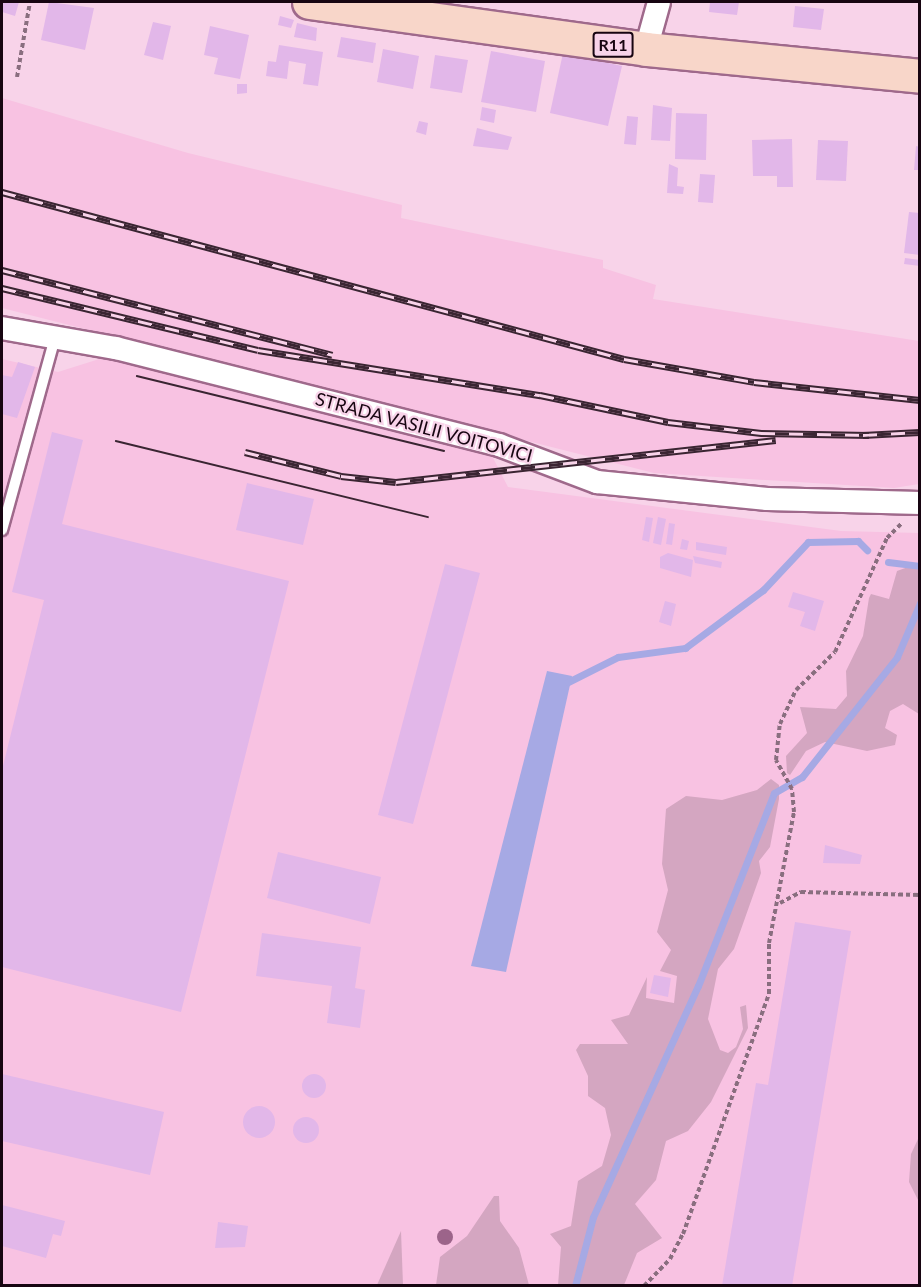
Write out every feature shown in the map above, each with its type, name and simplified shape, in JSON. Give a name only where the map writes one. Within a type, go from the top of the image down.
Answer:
[{"type":"main road","name":"R11","points":[[309,2],[646,49],[920,76]]},
{"type":"street","points":[[646,49],[659,2]]},
{"type":"street","name":"STRADA VASILII VOITOVICI","points":[[2,328],[55,337],[499,445],[597,482],[767,500],[915,508]]},
{"type":"lane","points":[[2,530],[55,337]]},
{"type":"path","points":[[17,77],[30,2]]},
{"type":"path","points":[[644,1286],[670,1259],[683,1234],[766,1006],[769,943],[780,903],[794,799],[778,767],[780,724],[796,690],[835,652],[887,538],[915,508]]},
{"type":"path","points":[[780,903],[801,892],[920,895]]},
{"type":"shaded area","points":[[2,98],[188,153],[402,205],[401,218],[603,260],[603,268],[656,285],[653,299],[919,341],[919,484],[894,488],[654,473],[2,308]]},
{"type":"shaded area","points":[[112,355],[491,454],[508,487],[841,531],[919,533],[919,1285],[2,1286],[2,359],[58,372]]},
{"type":"shaded area","points":[[919,563],[919,714],[903,704],[890,711],[885,728],[897,735],[895,745],[867,751],[825,742],[806,751],[790,775],[787,773],[786,756],[807,733],[800,707],[836,709],[847,696],[846,671],[863,636],[871,594],[889,599],[897,571]]},
{"type":"shaded area","points":[[771,779],[779,785],[779,799],[770,847],[759,861],[761,873],[734,949],[718,969],[708,1019],[720,1050],[728,1053],[736,1047],[743,1029],[740,1007],[746,1005],[748,1028],[711,1102],[688,1131],[666,1141],[656,1180],[635,1204],[662,1238],[637,1253],[624,1285],[558,1285],[561,1247],[550,1234],[571,1226],[578,1181],[602,1166],[611,1135],[605,1108],[588,1096],[588,1076],[576,1050],[580,1044],[628,1044],[611,1020],[629,1015],[647,977],[646,998],[674,1003],[677,976],[660,971],[671,950],[657,932],[668,890],[662,864],[666,809],[686,796],[722,800],[757,790]]},
{"type":"shaded area","points":[[919,1137],[920,1202],[909,1182],[911,1154]]},
{"type":"shaded area","points":[[494,1196],[499,1196],[500,1221],[519,1248],[529,1285],[436,1285],[440,1257],[467,1236]]},
{"type":"shaded area","points":[[401,1231],[403,1285],[377,1285]]},
{"type":"water","points":[[547,671],[572,676],[506,972],[471,966]]},
{"type":"building","points":[[2,2],[19,2],[15,16],[2,12]]},
{"type":"building","points":[[49,2],[94,8],[85,50],[41,40]]},
{"type":"building","points":[[710,2],[739,2],[737,15],[709,12]]},
{"type":"building","points":[[795,6],[824,9],[821,30],[793,27]]},
{"type":"building","points":[[280,16],[294,20],[291,28],[278,25]]},
{"type":"building","points":[[153,22],[171,26],[163,60],[144,55]]},
{"type":"building","points":[[297,23],[317,28],[316,41],[294,37]]},
{"type":"building","points":[[210,26],[249,35],[240,79],[214,74],[218,58],[204,55]]},
{"type":"building","points":[[341,37],[376,43],[373,63],[337,57]]},
{"type":"building","points":[[279,45],[323,52],[318,86],[303,84],[306,64],[289,61],[287,79],[266,76],[268,61],[276,62]]},
{"type":"building","points":[[383,49],[419,56],[413,89],[377,82]]},
{"type":"building","points":[[491,51],[545,61],[536,112],[481,102]]},
{"type":"building","points":[[563,53],[622,66],[608,126],[550,113]]},
{"type":"building","points":[[435,55],[468,60],[462,93],[430,88]]},
{"type":"building","points":[[237,84],[247,84],[247,93],[237,94]]},
{"type":"building","points":[[653,105],[672,108],[670,141],[651,140]]},
{"type":"building","points":[[482,107],[496,110],[494,123],[480,120]]},
{"type":"building","points":[[676,113],[707,114],[706,160],[675,159]]},
{"type":"building","points":[[627,116],[638,117],[636,145],[624,144]]},
{"type":"building","points":[[419,121],[428,123],[426,135],[416,132]]},
{"type":"building","points":[[477,128],[512,137],[508,150],[473,146]]},
{"type":"building","points":[[792,139],[793,187],[777,187],[777,176],[753,176],[752,140]]},
{"type":"building","points":[[818,140],[848,141],[846,181],[816,180]]},
{"type":"building","points":[[916,146],[920,147],[920,170],[914,170]]},
{"type":"building","points":[[669,164],[678,168],[677,186],[684,187],[683,194],[667,193]]},
{"type":"building","points":[[700,174],[715,175],[713,203],[698,202]]},
{"type":"building","points":[[909,212],[920,213],[920,255],[904,253]]},
{"type":"building","points":[[905,258],[920,260],[920,266],[904,264]]},
{"type":"building","points":[[18,362],[35,367],[17,418],[2,414],[2,375],[12,377]]},
{"type":"building","points":[[52,432],[83,440],[62,524],[289,581],[181,1012],[2,967],[2,770],[44,600],[12,592]]},
{"type":"building","points":[[247,483],[314,499],[303,545],[236,530]]},
{"type":"building","points":[[646,517],[653,518],[649,542],[642,540]]},
{"type":"building","points":[[658,517],[666,519],[661,545],[653,543]]},
{"type":"building","points":[[669,523],[675,524],[672,545],[666,544]]},
{"type":"building","points":[[682,539],[689,541],[687,550],[680,549]]},
{"type":"building","points":[[696,542],[727,547],[726,555],[696,550]]},
{"type":"building","points":[[668,553],[693,560],[691,577],[660,568],[660,557]]},
{"type":"building","points":[[693,556],[722,562],[721,568],[695,563]]},
{"type":"building","points":[[445,564],[480,573],[413,824],[378,815]]},
{"type":"building","points":[[793,592],[824,601],[815,631],[800,626],[805,612],[788,607]]},
{"type":"building","points":[[665,601],[676,604],[671,626],[659,622]]},
{"type":"building","points":[[825,845],[862,855],[860,864],[823,863]]},
{"type":"building","points":[[278,852],[381,877],[370,924],[267,898]]},
{"type":"building","points":[[795,922],[851,931],[792,1286],[722,1286],[756,1083],[768,1085]]},
{"type":"building","points":[[262,933],[361,947],[355,988],[365,990],[360,1028],[327,1023],[332,986],[256,976]]},
{"type":"building","points":[[654,975],[671,978],[668,997],[650,993]]},
{"type":"building","points":[[2,1074],[164,1112],[150,1175],[2,1141]]},
{"type":"building","points":[[314,1074],[322,1078],[326,1086],[322,1094],[314,1098],[306,1094],[302,1086],[306,1078]]},
{"type":"building","points":[[259,1106],[270,1111],[275,1122],[270,1133],[259,1138],[248,1133],[243,1122],[248,1111]]},
{"type":"building","points":[[306,1117],[315,1121],[319,1130],[315,1139],[306,1143],[297,1139],[293,1130],[297,1121]]},
{"type":"building","points":[[2,1205],[65,1221],[61,1236],[53,1234],[46,1258],[2,1246]]},
{"type":"building","points":[[218,1222],[248,1226],[245,1247],[215,1248]]},
{"type":"waterway","points":[[568,682],[618,657],[685,648],[763,590],[808,542],[858,541],[867,550]]},
{"type":"waterway","points":[[888,562],[920,566]]},
{"type":"waterway","points":[[575,1286],[593,1217],[698,986],[774,793],[802,777],[897,657],[920,603]]},
{"type":"tram line","points":[[137,376],[444,451]]},
{"type":"tram line","points":[[116,441],[428,517]]},
{"type":"railway","points":[[2,192],[624,359],[754,382],[920,400]]},
{"type":"railway","points":[[2,270],[332,355]]},
{"type":"railway","points":[[2,288],[258,350],[540,395],[668,422],[761,433],[869,435]]},
{"type":"railway","points":[[863,435],[920,432]]},
{"type":"railway","points":[[245,452],[341,476],[396,482],[776,440]]}]
